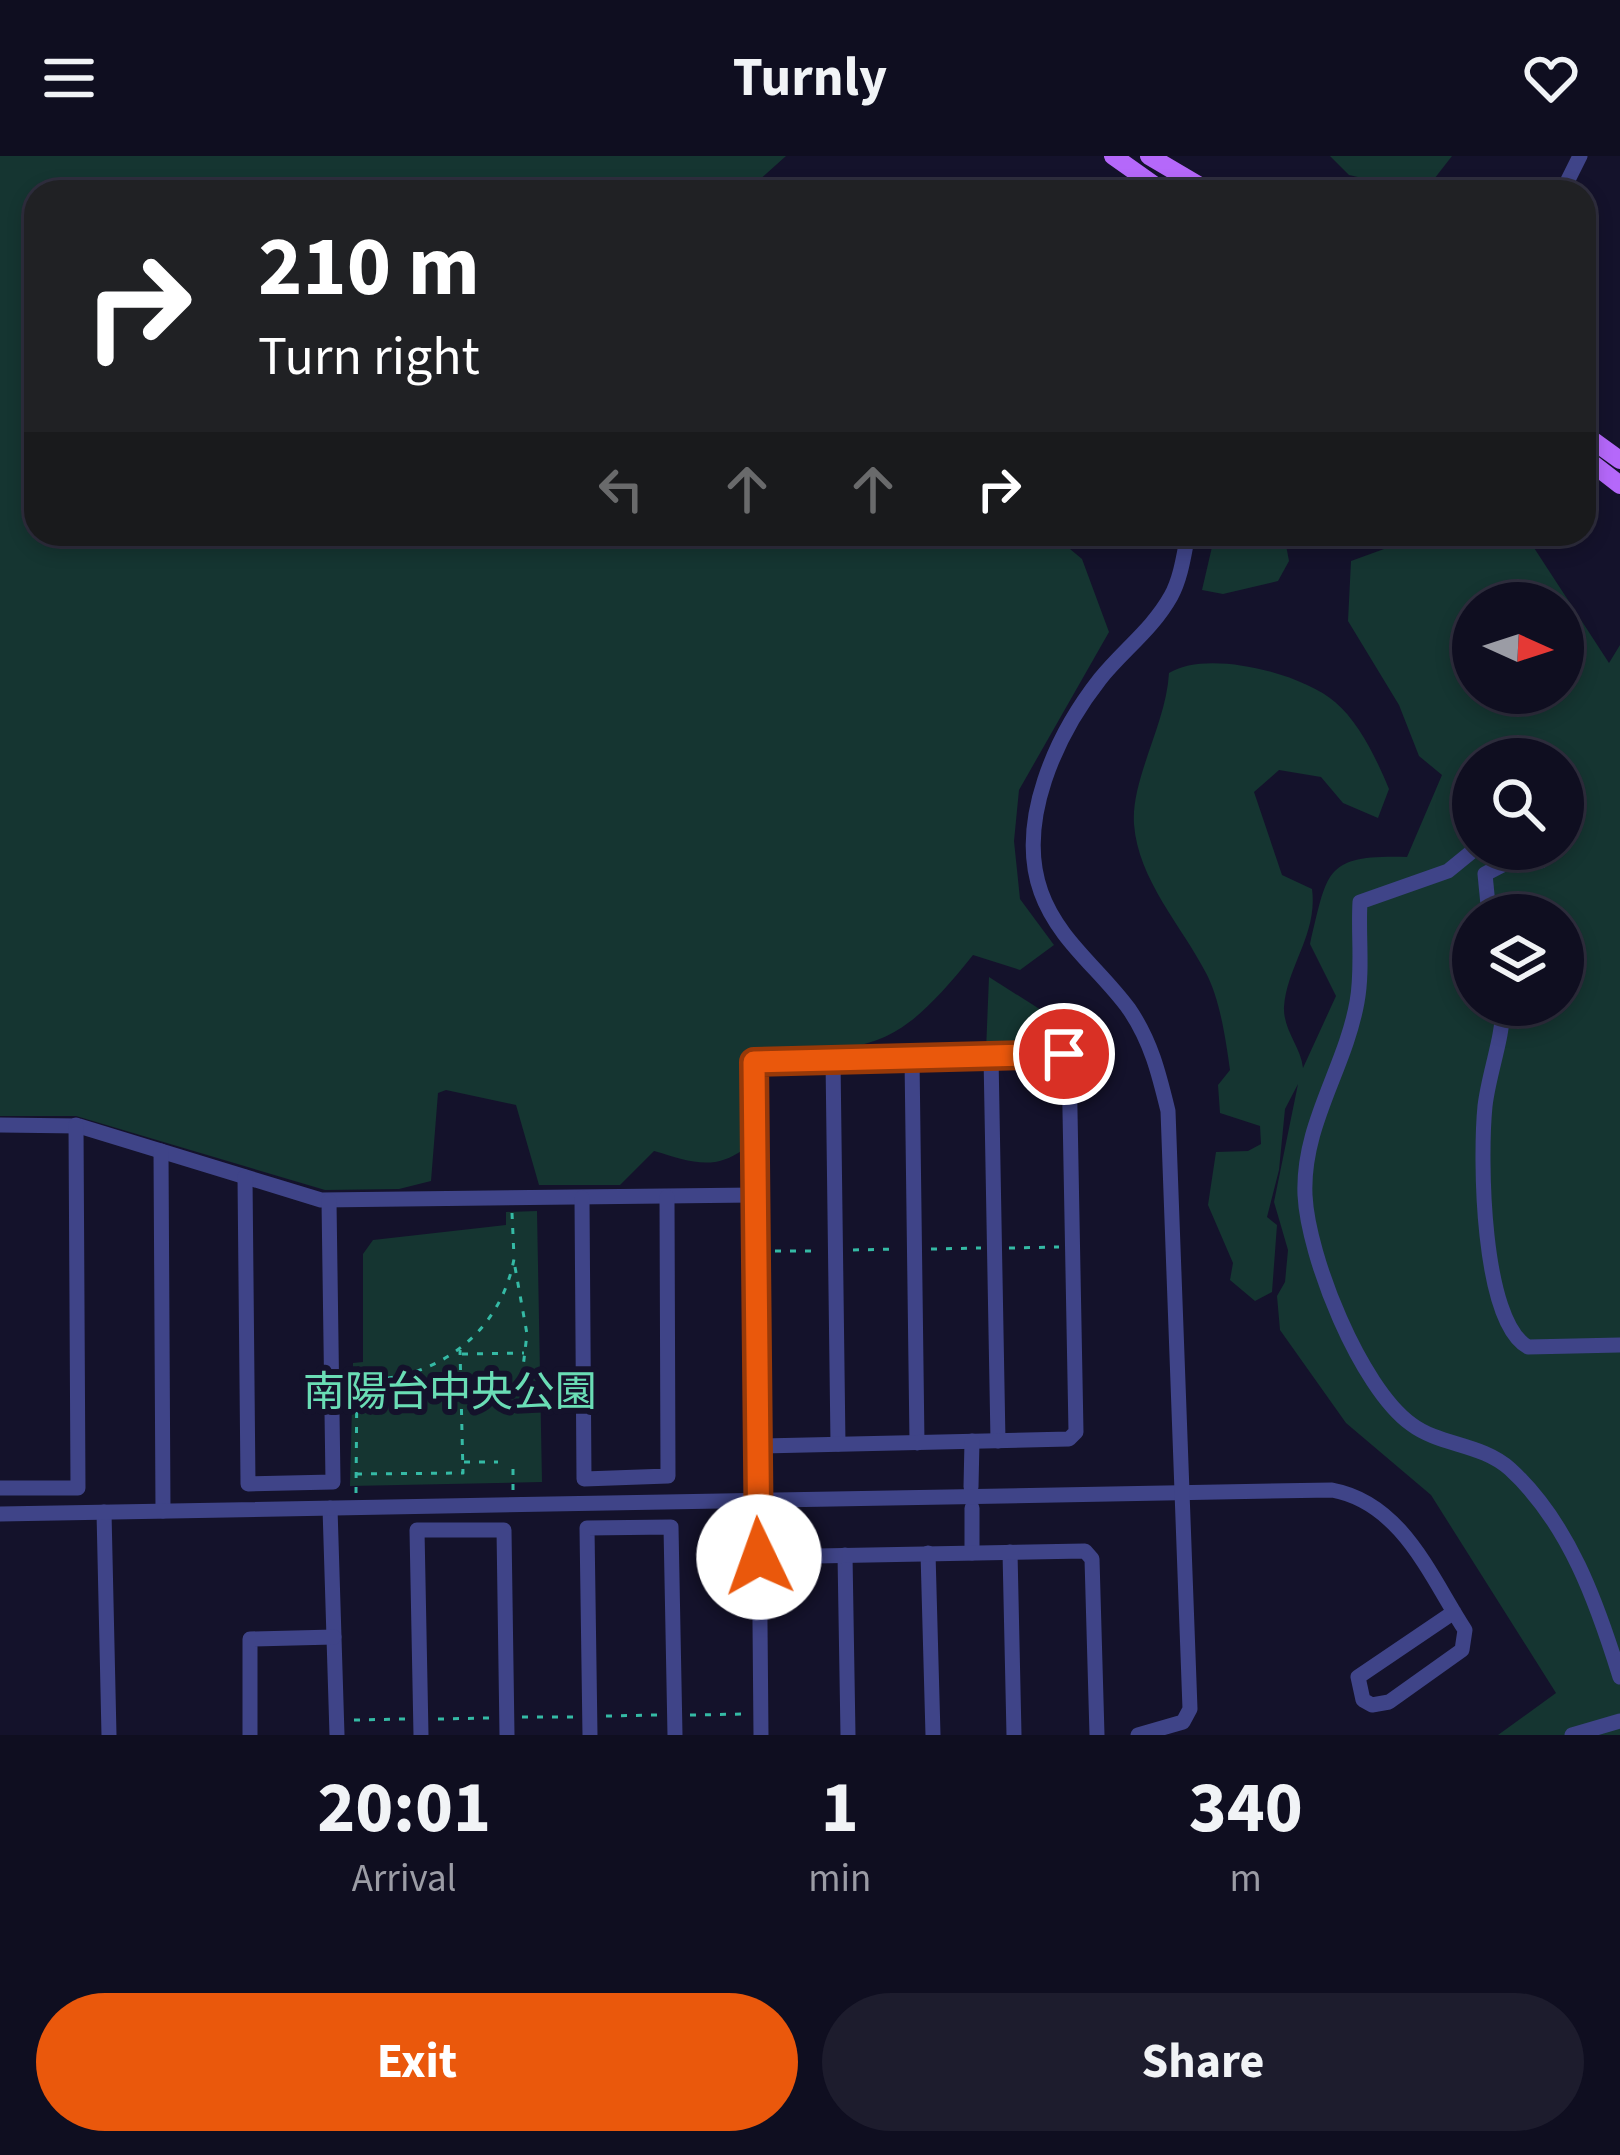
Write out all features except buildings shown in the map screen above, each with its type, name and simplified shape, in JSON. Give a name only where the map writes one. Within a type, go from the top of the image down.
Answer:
[{"type":"main road","points":[[1113,156],[1147,180]]},
{"type":"main road","points":[[1149,156],[1190,180]]},
{"type":"main road","points":[[1596,466],[1620,485]]},
{"type":"street","points":[[1138,1735],[1183,1722],[1190,1709],[1168,1111],[1155,1055],[1131,1012],[1057,927],[1033,856],[1034,810],[1061,746],[1099,680],[1151,626],[1174,591],[1185,546]]},
{"type":"street","points":[[1452,868],[1360,902],[1357,1001],[1316,1119],[1308,1157],[1308,1214],[1328,1288],[1377,1385],[1416,1428],[1492,1456],[1527,1486],[1591,1588],[1620,1676]]},
{"type":"street","points":[[1499,1026],[1485,1102],[1480,1179],[1498,1294],[1516,1341],[1528,1348],[1620,1345]]},
{"type":"street","points":[[991,1056],[998,1441]]},
{"type":"street","points":[[912,1058],[917,1443]]},
{"type":"street","points":[[757,1446],[1069,1439],[1076,1432],[1070,1058],[754,1062],[756,1499],[761,1735]]},
{"type":"street","points":[[833,1060],[838,1444]]},
{"type":"street","points":[[0,1125],[76,1125],[329,1201],[754,1195]]},
{"type":"street","points":[[0,1488],[78,1488],[76,1125]]},
{"type":"street","points":[[160,1151],[163,1511]]},
{"type":"street","points":[[245,1177],[248,1484],[333,1483],[329,1201]]},
{"type":"street","points":[[582,1198],[584,1479],[668,1476],[667,1196]]},
{"type":"street","points":[[971,1442],[971,1487]]},
{"type":"street","points":[[0,1514],[756,1499],[1353,1494],[1402,1532],[1454,1612],[1467,1645],[1389,1702],[1372,1706],[1363,1700],[1358,1677],[1454,1612]]},
{"type":"street","points":[[330,1508],[337,1728]]},
{"type":"street","points":[[972,1508],[972,1552]]},
{"type":"street","points":[[104,1512],[109,1735]]},
{"type":"street","points":[[590,1735],[587,1528],[671,1527],[675,1735]]},
{"type":"street","points":[[421,1727],[417,1530],[504,1530],[507,1726]]},
{"type":"street","points":[[759,1557],[1085,1550],[1092,1559],[1097,1735]]},
{"type":"street","points":[[1010,1552],[1015,1735]]},
{"type":"street","points":[[928,1553],[933,1735]]},
{"type":"street","points":[[845,1555],[848,1735]]},
{"type":"street","points":[[250,1735],[250,1639],[334,1637]]},
{"type":"street","points":[[1572,1735],[1620,1720]]},
{"type":"path","points":[[512,1199],[526,1353],[519,1401]]},
{"type":"path","points":[[356,1474],[463,1473],[460,1352],[503,1300],[514,1259]]},
{"type":"path","points":[[357,1380],[397,1376],[460,1352],[526,1353]]},
{"type":"path","points":[[356,1493],[357,1369]]},
{"type":"path","points":[[463,1462],[498,1462]]},
{"type":"path","points":[[513,1464],[513,1490]]},
{"type":"path","points":[[337,1728],[507,1726],[590,1717],[760,1714]]},
{"type":"green space","points":[[0,156],[786,156],[759,180],[24,180],[24,546],[1066,546],[1082,559],[1109,632],[1019,790],[1014,841],[1020,899],[1054,945],[1020,970],[973,955],[922,1012],[878,1040],[826,1050],[751,1054],[744,1149],[711,1162],[654,1151],[620,1185],[539,1185],[516,1105],[446,1090],[438,1093],[431,1181],[399,1189],[325,1190],[76,1116],[0,1116]]},
{"type":"green space","points":[[1330,156],[1452,156],[1433,180],[1371,180],[1349,175]]},
{"type":"green space","points":[[1212,546],[1286,546],[1289,561],[1278,581],[1223,594],[1202,590]]},
{"type":"green space","points":[[1387,546],[1533,546],[1556,582],[1452,582],[1452,714],[1584,714],[1584,625],[1609,663],[1620,645],[1620,1735],[1498,1735],[1556,1693],[1431,1495],[1346,1423],[1280,1330],[1277,1296],[1285,1282],[1288,1250],[1274,1202],[1298,1084],[1285,1109],[1279,1170],[1267,1217],[1277,1225],[1272,1292],[1255,1301],[1230,1280],[1233,1263],[1208,1205],[1216,1152],[1248,1151],[1261,1144],[1260,1126],[1220,1113],[1218,1085],[1230,1070],[1219,1007],[1206,973],[1144,864],[1134,824],[1138,788],[1169,673],[1186,666],[1229,664],[1300,682],[1335,702],[1366,742],[1389,789],[1378,818],[1343,803],[1321,777],[1279,770],[1254,792],[1282,875],[1312,889],[1311,921],[1284,1007],[1303,1068],[1336,996],[1310,944],[1327,883],[1345,864],[1360,859],[1407,857],[1442,775],[1419,756],[1399,705],[1348,621],[1351,561]]},
{"type":"green space","points":[[989,977],[1071,1029],[1071,1051],[986,1051]]},
{"type":"green space","name":"南陽台中央公園","points":[[537,1211],[542,1482],[350,1486],[353,1363],[363,1362],[363,1254],[373,1240],[506,1225],[506,1212]]},
{"type":"route","points":[[759,1557],[754,1062],[1064,1054]]}]
